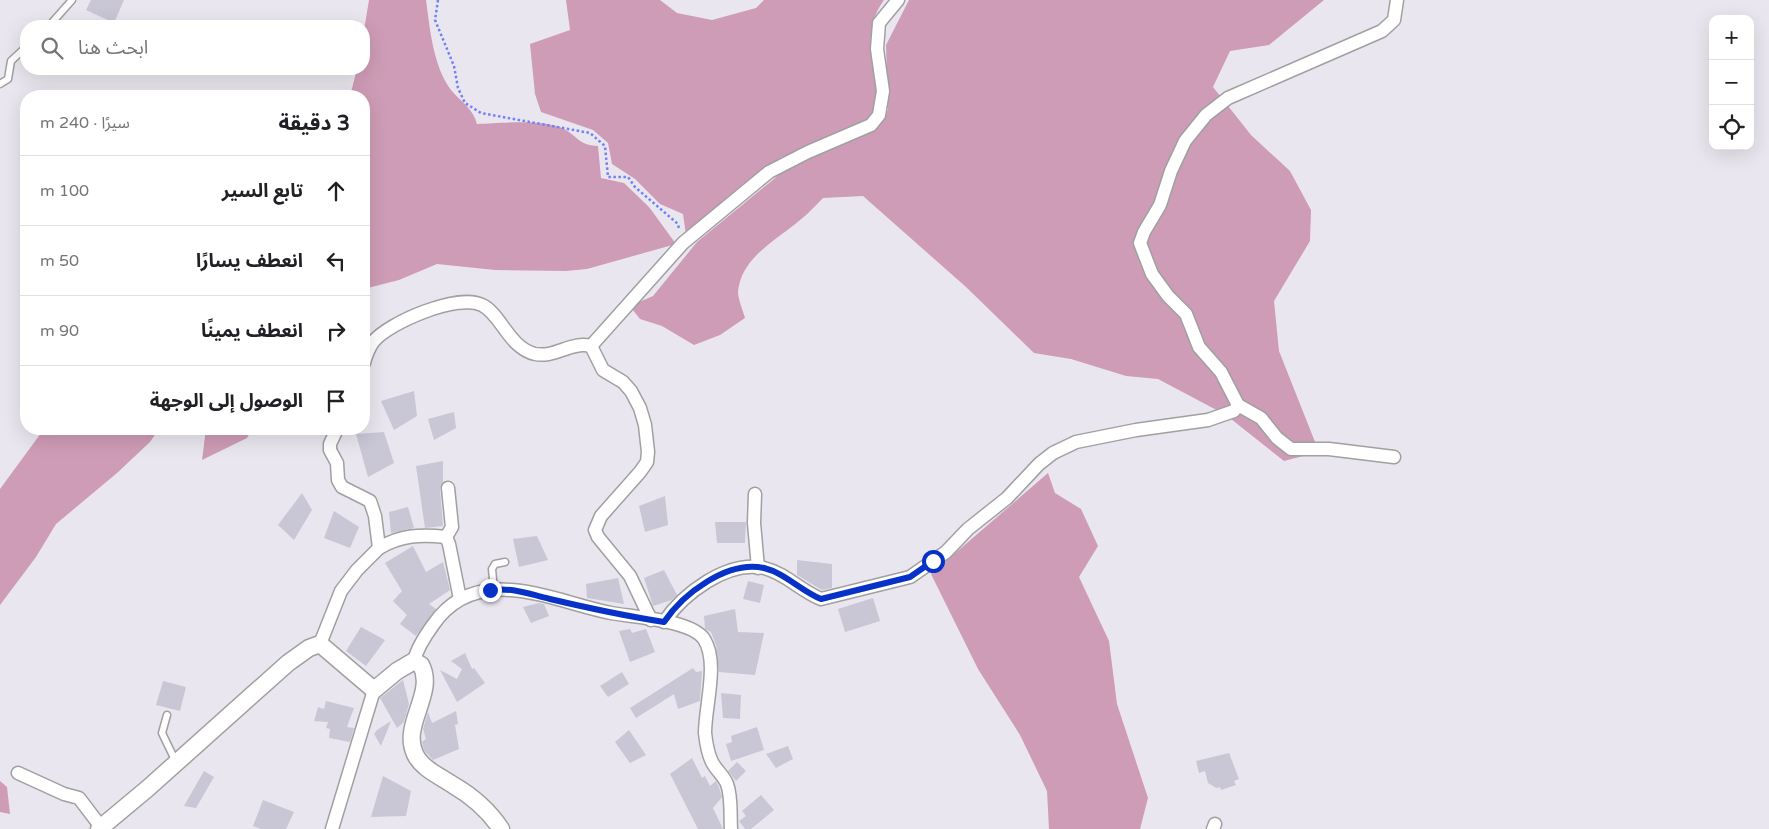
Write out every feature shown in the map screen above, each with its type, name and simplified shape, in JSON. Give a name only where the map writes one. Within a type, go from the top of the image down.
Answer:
[{"type":"street","points":[[591,346],[683,243],[769,172],[808,152],[871,125],[879,115],[883,91],[877,56],[879,23],[898,0]]},
{"type":"street","points":[[1394,458],[1329,449],[1291,449],[1277,438],[1261,418],[1238,405],[1221,372],[1199,347],[1186,314],[1168,296],[1152,274],[1140,243],[1144,232],[1160,205],[1171,171],[1185,141],[1206,116],[1228,98],[1382,31],[1394,20],[1397,0]]},
{"type":"street","points":[[370,350],[374,342],[399,322],[428,310],[471,302],[485,306],[518,345],[536,354],[548,354],[576,344],[591,346]]},
{"type":"street","points":[[591,346],[603,370],[623,382],[631,391],[640,408],[645,425],[647,462],[626,491],[601,516],[595,530],[598,537],[630,576],[658,621]]},
{"type":"street","points":[[658,621],[688,594],[738,568],[758,568],[777,574],[808,594],[821,599],[910,577],[946,552],[968,530],[1007,498],[1039,464],[1053,453],[1076,442],[1136,430],[1208,420],[1234,411],[1238,405]]},
{"type":"street","points":[[334,435],[330,444],[330,450],[337,463],[338,480],[342,487],[370,501],[376,516],[379,548]]},
{"type":"street","points":[[446,537],[452,527],[448,488]]},
{"type":"street","points":[[755,494],[754,523],[758,568]]},
{"type":"street","points":[[18,773],[64,794],[79,798],[100,828],[147,790],[288,663],[309,648],[320,644],[342,591],[357,570],[379,548],[389,542],[414,535],[446,537]]},
{"type":"street","points":[[446,537],[460,599]]},
{"type":"street","points":[[332,829],[374,690],[397,671],[414,661],[416,653],[436,620],[448,607],[460,599],[509,588],[609,612],[687,626],[705,640],[709,653],[710,667],[705,735],[712,762],[727,784],[731,829]]},
{"type":"street","points":[[320,644],[374,690]]},
{"type":"street","points":[[414,661],[421,665],[425,678],[412,730],[411,742],[415,755],[420,763],[475,801],[500,829]]},
{"type":"lane","points":[[54,20],[72,0]]},
{"type":"lane","points":[[0,84],[8,79],[12,61],[20,53]]},
{"type":"lane","points":[[494,590],[492,569],[495,564],[505,562]]},
{"type":"lane","points":[[167,714],[162,733],[176,762]]},
{"type":"path","points":[[438,0],[436,20],[454,66],[458,88],[465,103],[481,113],[590,132],[605,146],[608,177],[628,177],[635,187],[678,224],[683,243]]},
{"type":"shaded area","points":[[369,0],[426,0],[433,47],[440,70],[451,90],[470,109],[477,124],[522,122],[545,124],[564,129],[586,144],[598,146],[601,178],[624,183],[649,207],[676,244],[587,269],[566,271],[495,270],[437,264],[399,280],[370,287],[370,90],[352,90],[355,75],[370,75],[370,20],[366,20]]},
{"type":"shaded area","points":[[566,0],[660,0],[677,13],[712,20],[756,8],[764,0],[884,0],[877,12],[871,36],[876,98],[871,121],[811,149],[781,157],[686,235],[683,214],[660,204],[635,179],[612,164],[608,143],[593,130],[541,112],[535,94],[530,44],[570,30]]},
{"type":"shaded area","points":[[909,0],[1324,0],[1269,45],[1230,51],[1213,87],[1251,135],[1290,171],[1311,210],[1310,241],[1274,301],[1279,351],[1319,452],[1284,461],[1226,415],[1158,379],[1126,376],[1071,359],[1034,353],[966,287],[863,196],[823,198],[803,218],[761,250],[746,269],[738,292],[745,318],[720,335],[694,345],[662,326],[640,319],[632,309],[637,303],[653,296],[697,242],[786,169],[878,125],[888,110],[886,45]]},
{"type":"shaded area","points":[[40,435],[155,435],[150,442],[117,473],[56,524],[36,557],[0,605],[0,489]]},
{"type":"shaded area","points":[[205,435],[249,435],[247,438],[202,460]]},
{"type":"shaded area","points":[[1048,473],[1055,493],[1081,509],[1098,546],[1079,577],[1109,641],[1117,704],[1148,798],[1140,829],[1049,829],[1047,791],[1020,735],[978,669],[931,574]]},
{"type":"shaded area","points":[[0,781],[7,787],[10,814],[0,812]]},
{"type":"building","points":[[91,0],[124,0],[115,20],[108,20],[86,10]]},
{"type":"building","points":[[414,391],[417,416],[394,430],[381,401]]},
{"type":"building","points":[[454,412],[456,428],[434,440],[428,419]]},
{"type":"building","points":[[384,432],[394,463],[368,477],[356,435],[370,435],[370,433]]},
{"type":"building","points":[[443,461],[443,482],[440,489],[443,526],[425,528],[416,466]]},
{"type":"building","points":[[302,493],[312,510],[294,540],[278,525]]},
{"type":"building","points":[[665,496],[668,525],[645,532],[639,506]]},
{"type":"building","points":[[408,507],[414,528],[391,533],[389,512]]},
{"type":"building","points":[[334,511],[359,527],[350,548],[324,538]]},
{"type":"building","points":[[715,522],[746,522],[745,543],[717,543]]},
{"type":"building","points":[[537,536],[548,560],[519,567],[513,539]]},
{"type":"building","points":[[413,546],[426,572],[443,562],[450,590],[429,604],[436,609],[416,636],[400,624],[407,615],[393,601],[402,591],[385,563]]},
{"type":"building","points":[[797,560],[832,564],[832,588],[822,590],[797,575]]},
{"type":"building","points":[[664,570],[677,595],[672,600],[653,606],[644,578]]},
{"type":"building","points":[[618,578],[624,604],[587,598],[586,584]]},
{"type":"building","points":[[748,581],[764,585],[760,603],[743,599]]},
{"type":"building","points":[[873,598],[880,621],[845,632],[838,609]]},
{"type":"building","points":[[539,603],[544,604],[549,616],[531,623],[523,607]]},
{"type":"building","points":[[735,609],[738,632],[764,633],[755,675],[719,672],[716,645],[711,632],[705,629],[704,616]]},
{"type":"building","points":[[361,627],[385,640],[366,666],[346,651]]},
{"type":"building","points":[[630,629],[632,633],[646,629],[655,652],[630,662],[619,631]]},
{"type":"building","points":[[465,653],[472,669],[474,668],[485,683],[457,702],[440,670],[457,679],[462,669],[451,661]]},
{"type":"building","points":[[693,668],[696,672],[702,671],[700,701],[678,709],[674,694],[636,718],[630,708]]},
{"type":"building","points":[[622,672],[629,684],[608,697],[600,686]]},
{"type":"building","points":[[403,680],[409,704],[404,722],[397,728],[380,698]]},
{"type":"building","points":[[163,681],[186,687],[180,711],[156,705]]},
{"type":"building","points":[[721,693],[741,695],[740,719],[723,718]]},
{"type":"building","points":[[326,701],[354,708],[347,727],[354,728],[350,742],[329,738],[330,729],[326,728],[328,722],[314,721],[318,707],[324,709]]},
{"type":"building","points":[[456,711],[458,724],[455,725],[459,749],[433,760],[424,750],[422,742],[426,739],[423,729],[428,712],[432,723]]},
{"type":"building","points":[[391,721],[381,746],[374,734]]},
{"type":"building","points":[[757,727],[764,750],[731,761],[726,744],[732,742],[731,736]]},
{"type":"building","points":[[629,730],[646,755],[630,763],[615,742]]},
{"type":"building","points":[[788,746],[793,759],[776,768],[766,754]]},
{"type":"building","points":[[1229,753],[1239,779],[1234,781],[1236,785],[1221,790],[1220,787],[1216,788],[1208,783],[1205,771],[1199,773],[1196,761]]},
{"type":"building","points":[[692,758],[702,778],[705,776],[710,786],[716,781],[719,787],[722,797],[713,808],[723,829],[698,829],[670,774]]},
{"type":"building","points":[[737,762],[746,771],[736,781],[728,771]]},
{"type":"building","points":[[204,771],[214,777],[196,808],[184,806]]},
{"type":"building","points":[[383,776],[411,791],[406,816],[371,817]]},
{"type":"building","points":[[761,795],[774,810],[751,829],[745,829],[739,821],[746,816],[742,811]]},
{"type":"building","points":[[263,800],[294,812],[286,829],[261,829],[253,826]]},
{"type":"route","points":[[490,590],[509,588],[527,591],[609,612],[664,622],[674,608],[688,594],[738,568],[764,568],[792,582],[808,594],[821,599],[910,577],[933,561]]}]
